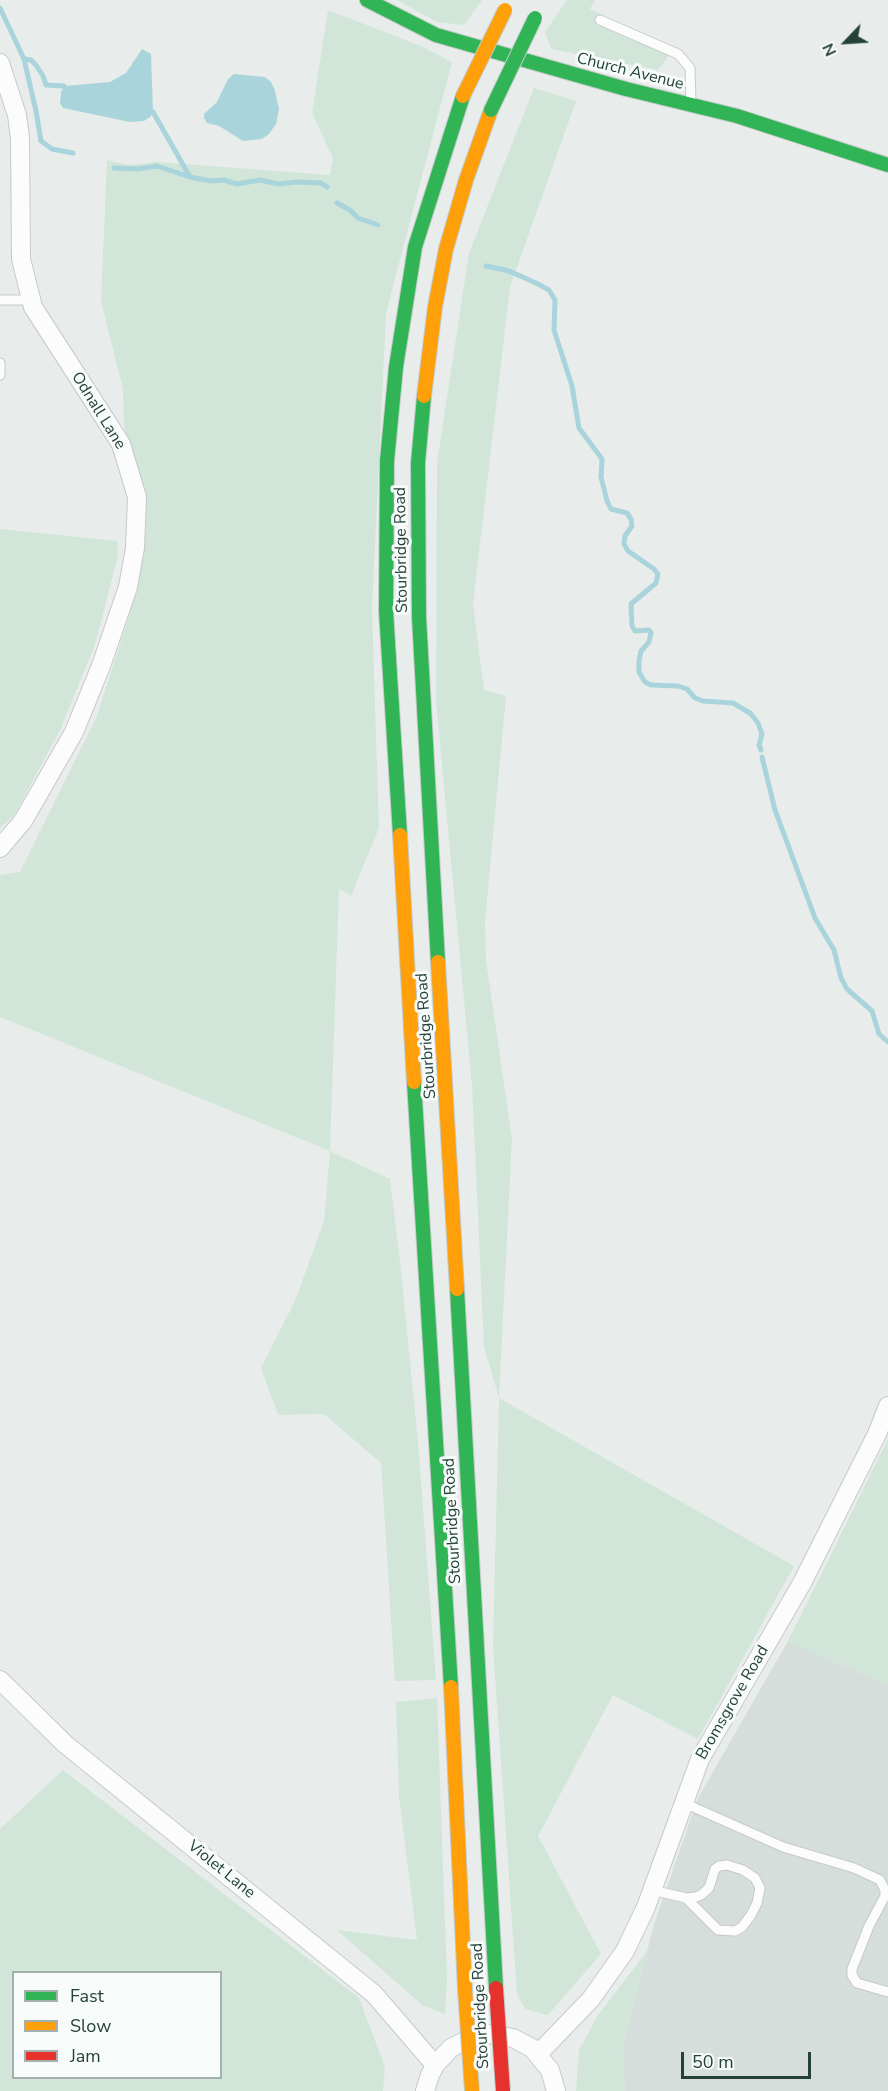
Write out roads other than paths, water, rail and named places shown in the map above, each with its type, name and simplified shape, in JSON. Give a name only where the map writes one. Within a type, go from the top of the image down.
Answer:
[{"type":"main road","name":"Church Avenue","points":[[367,0],[436,35],[626,89],[736,116],[888,165]]},
{"type":"main road","name":"Stourbridge Road","points":[[472,2091],[451,1690],[386,611],[387,461],[396,367],[415,247],[463,96],[508,5]]},
{"type":"main road","name":"Stourbridge Road","points":[[503,2091],[420,640],[418,475],[427,365],[444,261],[466,180],[491,110],[538,14]]},
{"type":"street","name":"Odnall Lane","points":[[0,63],[17,115],[20,138],[21,259],[33,307],[121,444],[137,497],[135,538],[128,587],[101,666],[74,732],[23,821],[0,848]]},
{"type":"street","name":"Bromsgrove Road","points":[[538,2054],[591,1999],[625,1952],[652,1890],[700,1759],[802,1583],[877,1434],[888,1406]]},
{"type":"street","name":"Violet Lane","points":[[0,1680],[75,1752],[374,1994],[435,2065]]},
{"type":"street","points":[[425,2091],[435,2065],[451,2048],[460,2042],[482,2035],[513,2038],[531,2048],[550,2070],[556,2091]]},
{"type":"lane","points":[[600,20],[678,54],[690,68],[691,105]]},
{"type":"lane","points":[[0,300],[10,302],[31,300]]},
{"type":"lane","points":[[0,363],[0,375]]},
{"type":"lane","points":[[684,1803],[783,1847],[854,1868],[884,1881],[885,1896],[869,1926],[852,1969],[852,1975],[857,1983],[888,1992]]},
{"type":"lane","points":[[652,1890],[686,1898],[701,1896],[709,1888],[715,1869],[727,1865],[743,1870],[755,1878],[760,1888],[757,1903],[751,1915],[742,1927],[735,1931],[718,1930],[686,1898]]},
{"type":"water","points":[[142,49],[151,54],[153,112],[150,117],[144,121],[130,122],[63,108],[60,103],[64,86],[110,82],[126,73]]},
{"type":"water","points":[[234,74],[265,77],[271,82],[275,91],[279,109],[276,124],[262,139],[243,141],[219,126],[207,123],[204,118],[204,114],[217,102],[228,79]]},
{"type":"waterway","points":[[0,8],[24,59],[41,141],[52,149],[73,153]]},
{"type":"waterway","points":[[24,59],[31,60],[36,65],[46,85],[64,86]]},
{"type":"waterway","points":[[153,112],[190,177]]},
{"type":"waterway","points":[[114,168],[138,169],[157,166],[211,181],[224,180],[237,184],[260,180],[279,184],[321,183],[327,187]]},
{"type":"waterway","points":[[337,203],[350,210],[358,218],[378,225]]},
{"type":"waterway","points":[[486,266],[509,271],[536,283],[549,290],[555,300],[554,330],[572,386],[579,428],[602,459],[601,477],[611,509],[627,513],[631,519],[632,526],[625,536],[624,544],[628,551],[658,574],[656,583],[631,604],[632,626],[635,631],[649,630],[651,633],[649,642],[641,651],[639,672],[645,682],[651,685],[678,686],[687,689],[695,698],[703,701],[733,703],[750,713],[758,723],[762,734],[759,745],[761,750]]},
{"type":"waterway","points":[[762,757],[775,810],[815,918],[834,950],[841,978],[847,989],[872,1011],[879,1034],[888,1042]]}]
